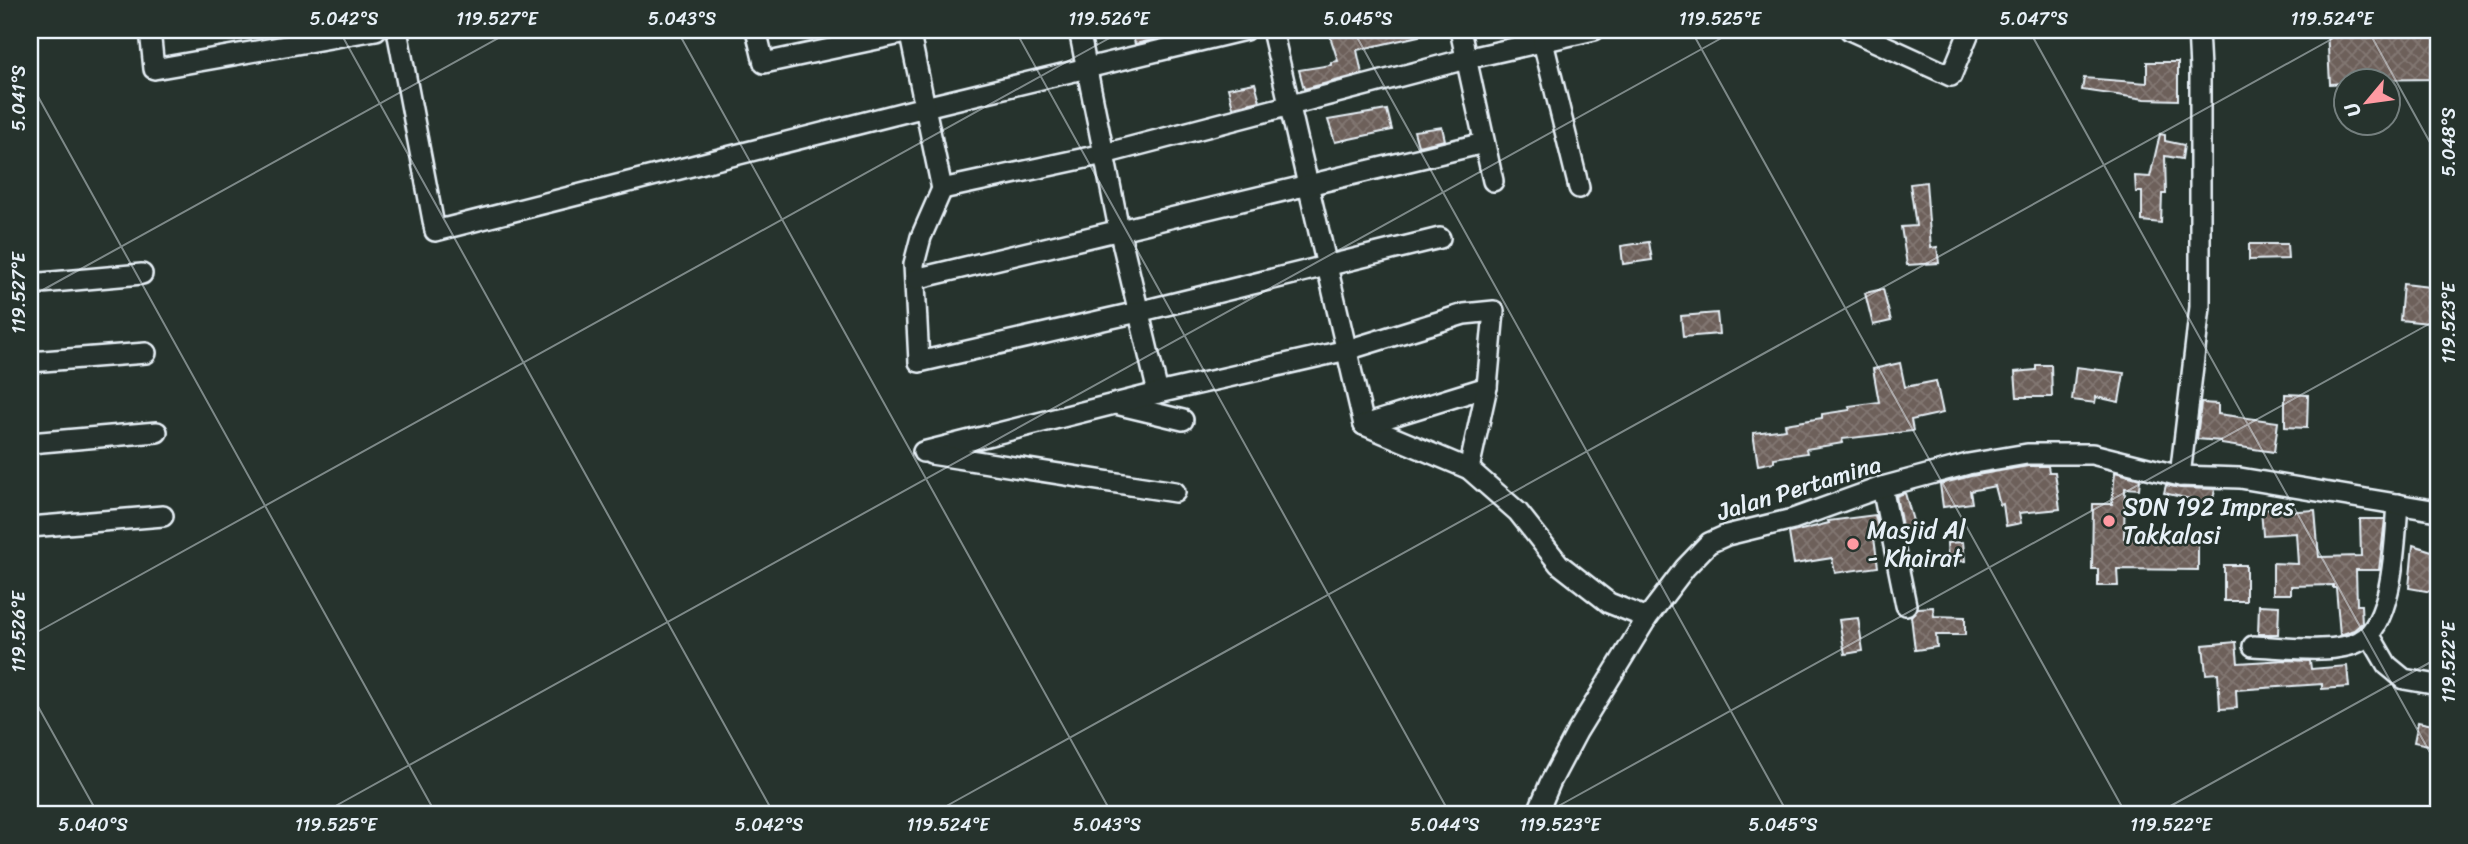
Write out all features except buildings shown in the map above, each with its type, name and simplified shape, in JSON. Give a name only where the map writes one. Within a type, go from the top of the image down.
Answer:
[{"type":"street","points":[[150,30],[154,69],[376,30]]},
{"type":"street","points":[[397,30],[435,231],[925,107],[1245,30]]},
{"type":"street","points":[[756,30],[764,63],[913,31],[942,189],[921,237],[914,264],[919,362],[1440,238]]},
{"type":"street","points":[[1079,30],[1119,229],[1157,393]]},
{"type":"street","points":[[1272,30],[1364,425]]},
{"type":"street","points":[[1460,30],[1493,181]]},
{"type":"street","points":[[942,189],[1104,153],[1466,59],[1594,30]]},
{"type":"street","points":[[1850,30],[1951,76],[1970,30]]},
{"type":"street","points":[[2179,476],[2200,307],[2198,30]]},
{"type":"street","points":[[1543,42],[1579,188]]},
{"type":"street","points":[[915,279],[1484,143]]},
{"type":"street","points":[[30,284],[142,274]]},
{"type":"street","points":[[1175,492],[923,452],[1157,393],[1346,350],[1464,314],[1494,311],[1487,387],[1469,469]]},
{"type":"street","points":[[30,362],[146,353]]},
{"type":"street","points":[[1364,425],[1487,387]]},
{"type":"street","points":[[1114,404],[1183,421]]},
{"type":"street","points":[[1364,425],[1469,469],[1518,512],[1559,564],[1609,603],[1647,618]]},
{"type":"street","points":[[30,443],[157,432]]},
{"type":"street","name":"Jalan Pertamina","points":[[1537,814],[1577,732],[1647,618],[1685,568],[1709,543],[1727,535],[1793,519],[1882,487],[1968,464],[2027,454],[2092,454],[2179,476],[2240,478],[2438,511]]},
{"type":"street","points":[[1882,487],[1906,605]]},
{"type":"street","points":[[2253,646],[2336,648],[2360,641],[2369,634],[2384,606],[2392,575],[2398,504]]},
{"type":"street","points":[[30,527],[163,516]]},
{"type":"street","points":[[2369,634],[2388,665],[2404,679],[2438,685]]},
{"type":"place","name":"SDN 192 Impres Takkalasi","points":[[2109,521]]},
{"type":"place","name":"Masjid Al - Khairat","points":[[1853,544]]}]
